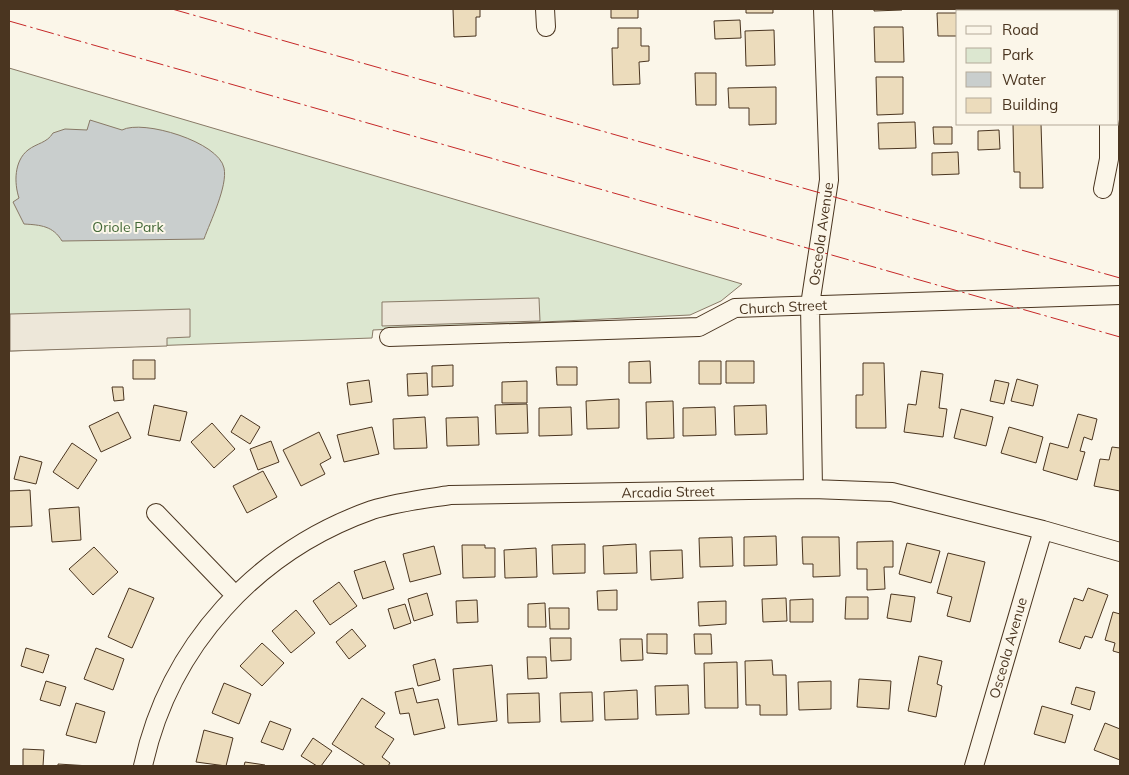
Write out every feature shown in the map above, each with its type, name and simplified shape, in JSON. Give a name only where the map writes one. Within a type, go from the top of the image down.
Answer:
[{"type":"street","points":[[545,9],[546,27]]},
{"type":"street","name":"Osceola Avenue","points":[[813,489],[810,305],[829,180],[823,9]]},
{"type":"street","points":[[1103,188],[1110,159],[1109,125]]},
{"type":"street","name":"Church Street","points":[[390,337],[699,327],[735,308],[1120,295]]},
{"type":"street","name":"Arcadia Street","points":[[144,766],[154,726],[181,664],[214,618],[235,595],[271,563],[303,542],[335,525],[373,510],[407,502],[450,495],[813,489],[892,492],[1043,530],[1120,552]]},
{"type":"street","points":[[156,513],[235,595]]},
{"type":"street","name":"Osceola Avenue","points":[[974,766],[1043,530]]},
{"type":"green space","name":"Oriole Park","points":[[9,68],[742,284],[721,301],[690,315],[373,330],[372,338],[9,351]]},
{"type":"shaded area","points":[[539,298],[540,321],[382,326],[382,302]]},
{"type":"shaded area","points":[[190,309],[190,337],[167,338],[167,346],[10,351],[10,314]]},
{"type":"water","points":[[90,120],[122,130],[132,127],[146,128],[179,135],[209,150],[219,158],[224,168],[225,176],[218,204],[204,239],[62,241],[51,229],[24,224],[13,202],[19,198],[16,186],[16,172],[23,155],[31,148],[48,139],[53,133],[65,129],[87,130]]},
{"type":"building","points":[[453,9],[480,9],[480,17],[476,17],[476,36],[454,37]]},
{"type":"building","points":[[611,9],[638,9],[638,18],[611,18]]},
{"type":"building","points":[[746,9],[773,9],[773,13],[746,13]]},
{"type":"building","points":[[874,9],[902,9],[902,10],[874,11]]},
{"type":"building","points":[[937,13],[956,13],[956,36],[938,36]]},
{"type":"building","points":[[740,20],[741,38],[715,39],[714,21]]},
{"type":"building","points":[[874,27],[903,27],[904,62],[875,62]]},
{"type":"building","points":[[618,28],[641,28],[641,46],[649,46],[649,61],[639,62],[640,84],[613,85],[612,48],[618,48]]},
{"type":"building","points":[[774,30],[775,65],[746,66],[745,31]]},
{"type":"building","points":[[695,73],[716,73],[716,105],[696,105]]},
{"type":"building","points":[[876,77],[903,77],[903,114],[877,115]]},
{"type":"building","points":[[776,87],[776,124],[749,125],[749,108],[729,108],[728,88]]},
{"type":"building","points":[[915,122],[916,148],[879,149],[878,123]]},
{"type":"building","points":[[1013,125],[1041,125],[1043,188],[1020,188],[1020,172],[1014,172]]},
{"type":"building","points":[[933,127],[952,127],[952,144],[934,144]]},
{"type":"building","points":[[999,130],[1000,149],[978,150],[978,131]]},
{"type":"building","points":[[958,152],[959,174],[932,175],[932,153]]},
{"type":"building","points":[[133,360],[155,360],[155,379],[133,379]]},
{"type":"building","points":[[650,361],[651,383],[629,383],[629,362]]},
{"type":"building","points":[[699,361],[721,361],[721,384],[699,384]]},
{"type":"building","points":[[726,361],[754,361],[754,383],[726,383]]},
{"type":"building","points":[[863,363],[884,363],[886,428],[856,428],[856,395],[863,395]]},
{"type":"building","points":[[453,365],[453,386],[432,387],[432,366]]},
{"type":"building","points":[[556,367],[577,367],[577,385],[557,385]]},
{"type":"building","points":[[921,371],[943,374],[939,408],[947,409],[943,437],[904,432],[908,404],[916,405]]},
{"type":"building","points":[[427,373],[428,395],[408,396],[407,374]]},
{"type":"building","points":[[1017,379],[1038,385],[1033,406],[1011,401]]},
{"type":"building","points":[[369,380],[372,402],[350,405],[347,383]]},
{"type":"building","points":[[995,380],[1009,383],[1004,404],[990,401]]},
{"type":"building","points":[[527,381],[527,403],[502,403],[502,382]]},
{"type":"building","points":[[112,387],[123,387],[124,400],[114,401]]},
{"type":"building","points":[[619,399],[619,428],[587,429],[586,401]]},
{"type":"building","points":[[673,401],[674,438],[647,439],[646,402]]},
{"type":"building","points":[[527,404],[528,433],[496,434],[495,405]]},
{"type":"building","points":[[154,405],[187,412],[180,441],[148,435]]},
{"type":"building","points":[[766,405],[767,434],[735,435],[734,406]]},
{"type":"building","points":[[571,407],[572,435],[539,436],[539,408]]},
{"type":"building","points":[[715,407],[716,435],[683,436],[683,408]]},
{"type":"building","points":[[961,409],[993,417],[986,446],[954,438]]},
{"type":"building","points":[[118,412],[131,438],[101,452],[89,426]]},
{"type":"building","points":[[1078,414],[1097,419],[1092,440],[1084,437],[1080,451],[1085,452],[1077,480],[1043,470],[1050,443],[1068,448]]},
{"type":"building","points":[[241,415],[260,427],[250,444],[231,432]]},
{"type":"building","points":[[425,417],[427,448],[394,449],[393,419]]},
{"type":"building","points":[[478,417],[479,445],[447,446],[446,418]]},
{"type":"building","points":[[212,423],[235,449],[214,468],[191,442]]},
{"type":"building","points":[[372,427],[379,454],[344,462],[337,435]]},
{"type":"building","points":[[1009,427],[1043,437],[1036,463],[1001,453]]},
{"type":"building","points":[[319,432],[331,458],[320,464],[325,474],[301,486],[283,450]]},
{"type":"building","points":[[271,441],[279,462],[258,470],[250,449]]},
{"type":"building","points":[[72,443],[97,460],[78,489],[53,472]]},
{"type":"building","points":[[1112,447],[1120,448],[1120,491],[1094,486],[1100,459],[1109,460]]},
{"type":"building","points":[[20,456],[42,462],[36,484],[14,479]]},
{"type":"building","points":[[263,471],[277,497],[247,513],[233,486]]},
{"type":"building","points":[[30,490],[32,526],[9,527],[9,491]]},
{"type":"building","points":[[79,507],[81,540],[52,542],[49,509]]},
{"type":"building","points":[[776,536],[777,565],[744,566],[744,537]]},
{"type":"building","points":[[732,537],[733,566],[700,567],[699,538]]},
{"type":"building","points":[[802,537],[839,537],[840,576],[813,577],[813,564],[803,564]]},
{"type":"building","points":[[893,541],[893,567],[884,567],[885,589],[867,590],[867,569],[857,569],[857,542]]},
{"type":"building","points":[[907,543],[940,551],[931,583],[899,574]]},
{"type":"building","points":[[585,544],[585,573],[553,574],[552,545]]},
{"type":"building","points":[[636,544],[637,573],[604,574],[603,546]]},
{"type":"building","points":[[462,545],[485,545],[485,548],[495,548],[495,577],[463,578]]},
{"type":"building","points":[[434,546],[441,574],[410,582],[403,554]]},
{"type":"building","points":[[94,547],[118,572],[93,595],[69,569]]},
{"type":"building","points":[[536,548],[537,577],[505,578],[504,550]]},
{"type":"building","points":[[682,550],[683,578],[651,580],[650,551]]},
{"type":"building","points":[[948,553],[985,562],[970,622],[947,616],[952,597],[937,593]]},
{"type":"building","points":[[385,561],[394,589],[363,599],[354,571]]},
{"type":"building","points":[[339,582],[357,606],[330,625],[313,601]]},
{"type":"building","points":[[129,588],[154,598],[132,648],[108,637]]},
{"type":"building","points":[[1088,588],[1108,595],[1092,638],[1085,636],[1080,649],[1059,642],[1074,598],[1083,601]]},
{"type":"building","points":[[617,590],[617,610],[598,610],[597,591]]},
{"type":"building","points":[[427,593],[433,615],[414,621],[408,599]]},
{"type":"building","points":[[891,594],[915,597],[911,622],[887,618]]},
{"type":"building","points":[[846,597],[868,597],[868,619],[845,619]]},
{"type":"building","points":[[786,598],[787,621],[763,622],[762,599]]},
{"type":"building","points":[[813,599],[813,622],[790,622],[790,600]]},
{"type":"building","points":[[477,600],[478,622],[457,623],[456,601]]},
{"type":"building","points":[[726,601],[726,624],[699,626],[698,602]]},
{"type":"building","points":[[545,603],[546,627],[528,627],[528,604]]},
{"type":"building","points":[[405,604],[411,623],[394,629],[388,609]]},
{"type":"building","points":[[549,608],[569,608],[569,629],[550,629]]},
{"type":"building","points":[[296,610],[315,633],[291,653],[272,631]]},
{"type":"building","points":[[1113,612],[1120,614],[1120,653],[1113,651],[1115,643],[1105,640]]},
{"type":"building","points":[[352,629],[366,646],[349,659],[336,642]]},
{"type":"building","points":[[647,634],[667,634],[667,654],[647,653]]},
{"type":"building","points":[[694,634],[711,634],[712,654],[695,654]]},
{"type":"building","points":[[550,638],[571,638],[571,660],[551,661]]},
{"type":"building","points":[[620,639],[642,639],[643,660],[621,661]]},
{"type":"building","points":[[262,643],[284,663],[262,686],[240,666]]},
{"type":"building","points":[[26,648],[49,655],[43,673],[21,666]]},
{"type":"building","points":[[96,648],[124,659],[113,690],[84,679]]},
{"type":"building","points":[[919,656],[942,661],[937,684],[942,686],[936,717],[908,711]]},
{"type":"building","points":[[527,657],[546,657],[547,678],[528,679]]},
{"type":"building","points":[[435,659],[440,680],[418,686],[413,665]]},
{"type":"building","points":[[772,660],[773,675],[786,675],[787,715],[760,715],[760,705],[746,705],[745,661]]},
{"type":"building","points":[[737,662],[738,708],[705,708],[704,663]]},
{"type":"building","points":[[492,665],[497,721],[458,725],[453,669]]},
{"type":"building","points":[[859,679],[891,681],[889,709],[857,707]]},
{"type":"building","points":[[46,681],[66,687],[60,706],[40,700]]},
{"type":"building","points":[[831,681],[831,709],[799,710],[798,682]]},
{"type":"building","points":[[224,683],[251,694],[239,724],[212,713]]},
{"type":"building","points":[[688,685],[689,714],[656,715],[655,686]]},
{"type":"building","points":[[1076,687],[1095,692],[1090,710],[1071,704]]},
{"type":"building","points":[[413,688],[417,703],[438,699],[445,728],[414,735],[409,713],[400,714],[395,692]]},
{"type":"building","points":[[637,690],[638,719],[605,720],[604,692]]},
{"type":"building","points":[[592,692],[593,721],[561,722],[560,693]]},
{"type":"building","points":[[539,693],[540,722],[508,723],[507,694]]},
{"type":"building","points":[[362,698],[385,713],[375,727],[394,739],[382,757],[390,763],[388,766],[366,766],[332,744]]},
{"type":"building","points":[[76,703],[105,712],[96,743],[66,735]]},
{"type":"building","points":[[1042,706],[1073,715],[1065,743],[1034,734]]},
{"type":"building","points":[[270,721],[291,729],[283,750],[261,742]]},
{"type":"building","points":[[1105,723],[1120,729],[1120,760],[1094,750]]},
{"type":"building","points":[[204,730],[233,738],[226,766],[196,762]]},
{"type":"building","points":[[313,738],[332,751],[321,766],[317,766],[301,756]]},
{"type":"building","points":[[23,749],[44,750],[43,766],[23,766]]},
{"type":"building","points":[[245,762],[265,765],[265,766],[244,766]]},
{"type":"building","points":[[58,764],[90,766],[58,766]]},
{"type":"power","points":[[172,9],[1120,278]]},
{"type":"power","points":[[9,21],[1120,337]]}]
